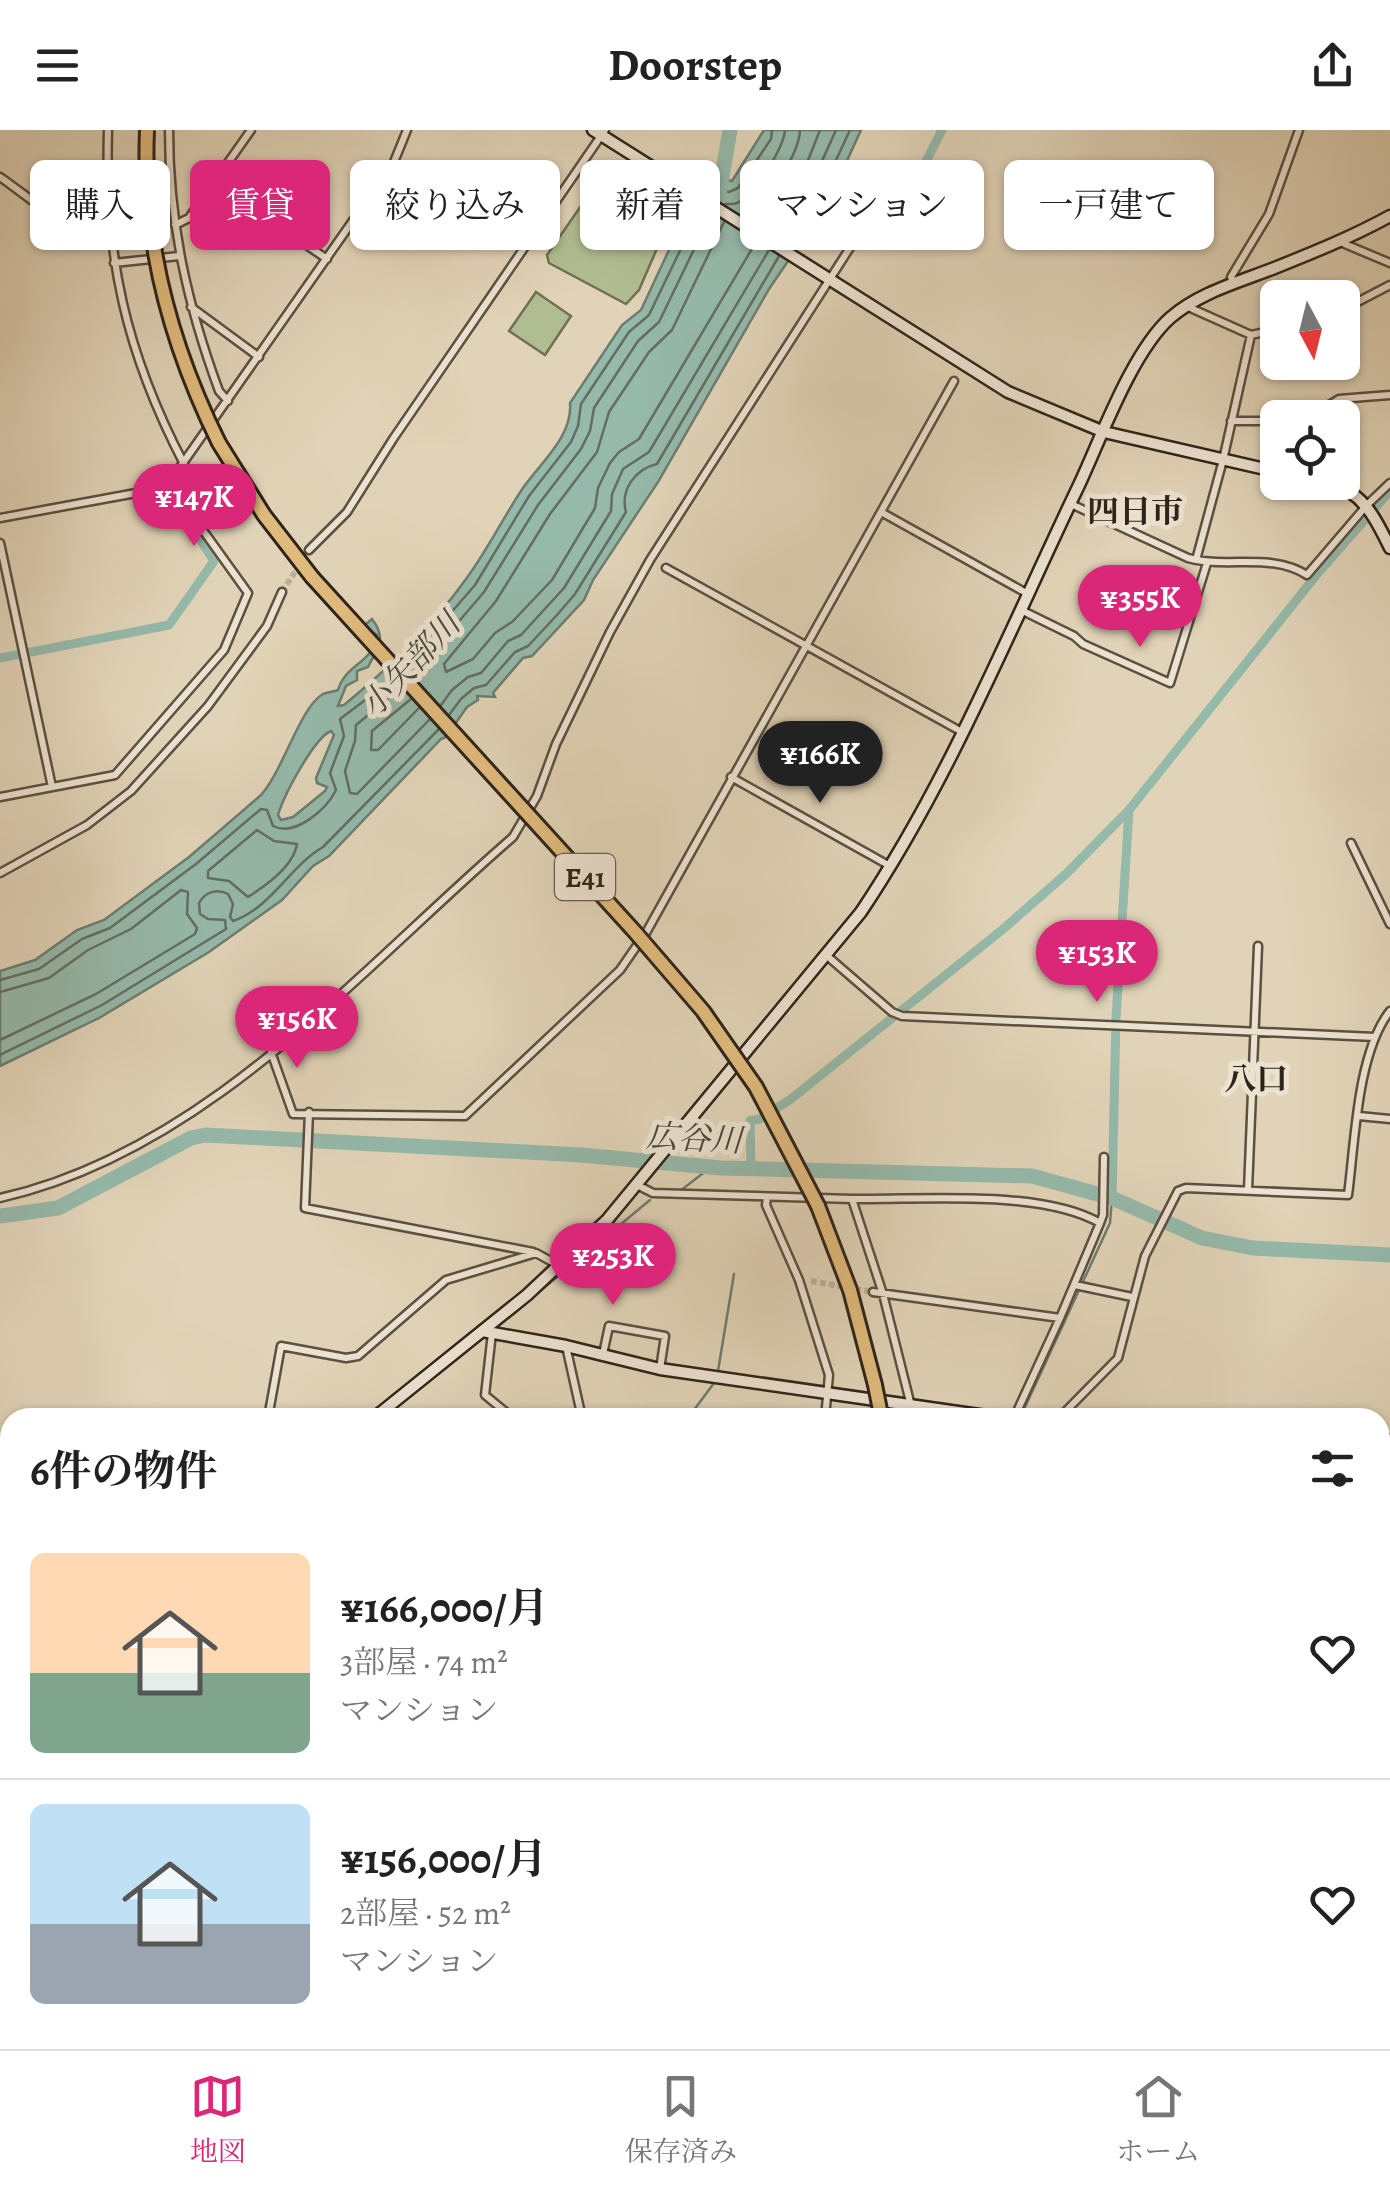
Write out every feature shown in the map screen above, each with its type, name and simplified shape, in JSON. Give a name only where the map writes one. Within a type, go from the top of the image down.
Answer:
[{"type":"highway","name":"E41","points":[[147,130],[150,224],[163,300],[186,372],[219,443],[264,515],[312,577],[635,932],[702,1011],[756,1087],[818,1206],[850,1290],[879,1408]]},
{"type":"street","points":[[108,130],[109,160]]},
{"type":"street","points":[[169,130],[175,225],[189,306],[219,390],[228,401]]},
{"type":"street","points":[[230,160],[251,130]]},
{"type":"street","points":[[0,518],[169,482],[394,162],[407,130]]},
{"type":"street","points":[[1233,283],[1231,277],[1269,214],[1299,130]]},
{"type":"street","points":[[310,550],[347,512],[602,134],[1008,392],[1104,432],[1260,468]]},
{"type":"street","points":[[0,177],[30,198]]},
{"type":"street","points":[[387,1408],[487,1332],[607,1220],[861,912],[892,866],[963,733],[1153,336],[1185,306],[1390,216]]},
{"type":"street","points":[[175,225],[190,217]]},
{"type":"street","points":[[1338,242],[1390,263]]},
{"type":"street","points":[[112,250],[130,338],[152,399],[184,464]]},
{"type":"street","points":[[314,250],[327,259]]},
{"type":"street","points":[[0,1198],[75,1177],[121,1156],[191,1114],[271,1052],[513,838],[538,796],[556,744],[642,574],[846,250]]},
{"type":"street","points":[[114,264],[179,256]]},
{"type":"street","points":[[1360,301],[1390,285]]},
{"type":"street","points":[[189,306],[258,358]]},
{"type":"street","points":[[1185,306],[1251,336],[1260,334]]},
{"type":"street","points":[[1196,560],[1224,460],[1251,336]]},
{"type":"street","points":[[271,1052],[293,1114],[465,1116],[620,970],[647,932],[954,381]]},
{"type":"street","points":[[1338,400],[1390,395]]},
{"type":"street","points":[[1231,421],[1260,421]]},
{"type":"street","points":[[0,797],[115,775],[224,650],[248,594],[169,482]]},
{"type":"street","points":[[1070,504],[1196,560],[1288,564],[1308,575],[1390,484]]},
{"type":"street","points":[[1360,499],[1390,548]]},
{"type":"street","points":[[881,512],[1028,594]]},
{"type":"street","points":[[0,543],[52,787]]},
{"type":"street","points":[[1021,610],[1083,644],[1170,683],[1208,563]]},
{"type":"street","points":[[666,568],[963,733]]},
{"type":"street","points":[[0,873],[87,825],[130,791],[208,706],[267,626],[282,592]]},
{"type":"street","points":[[731,778],[892,866]]},
{"type":"street","points":[[1351,844],[1390,924]]},
{"type":"street","points":[[1248,1190],[1258,946]]},
{"type":"street","points":[[826,955],[892,1012],[902,1016],[1375,1037]]},
{"type":"street","points":[[1069,1408],[1118,1358],[1145,1256],[1178,1191],[1186,1188],[1348,1194],[1375,1037],[1390,1011]]},
{"type":"street","points":[[1381,1025],[1390,1029]]},
{"type":"street","points":[[309,1112],[305,1208],[536,1253],[559,1266]]},
{"type":"street","points":[[1359,1116],[1390,1119]]},
{"type":"street","points":[[1019,1408],[1100,1223],[1104,1157]]},
{"type":"street","points":[[638,1181],[654,1193],[1040,1202],[1076,1211],[1100,1223]]},
{"type":"street","points":[[766,1196],[766,1206],[799,1280],[829,1375],[826,1408]]},
{"type":"street","points":[[852,1199],[883,1294],[912,1408]]},
{"type":"street","points":[[270,1408],[280,1346],[346,1358],[358,1356],[446,1280],[536,1253]]},
{"type":"street","points":[[799,1280],[811,1282]]},
{"type":"street","points":[[1075,1285],[1132,1297]]},
{"type":"street","points":[[874,1292],[1060,1318]]},
{"type":"street","points":[[602,1354],[610,1326],[665,1336],[660,1369]]},
{"type":"street","points":[[487,1332],[660,1369],[932,1408]]},
{"type":"street","points":[[487,1332],[485,1395],[502,1408]]},
{"type":"street","points":[[566,1346],[580,1408]]},
{"type":"shaded area","points":[[580,207],[580,250],[656,250],[639,290],[626,304],[549,263],[550,250],[560,250],[560,236]]},
{"type":"shaded area","points":[[536,292],[571,316],[545,355],[509,331]]},
{"type":"water","points":[[764,130],[861,130],[847,160],[745,160]]},
{"type":"water","name":"小矢部川","points":[[740,168],[740,250],[796,250],[584,600],[532,656],[523,658],[493,693],[495,697],[477,696],[478,700],[467,707],[446,737],[282,900],[209,952],[99,1018],[0,1066],[0,971],[35,960],[77,930],[104,920],[189,857],[261,795],[315,701],[338,690],[347,674],[370,652],[377,635],[368,630],[357,636],[355,633],[372,619],[379,632],[378,648],[368,667],[357,671],[357,680],[346,686],[338,706],[377,676],[424,630],[466,579],[519,494],[560,440],[570,403],[622,325],[641,310],[669,250],[720,250],[720,179],[732,181]],"holes":[[[331,731],[334,735],[317,783],[327,787],[325,791],[293,817],[281,820],[281,806],[300,768],[316,744]]]},
{"type":"waterway","points":[[720,188],[730,130]]},
{"type":"waterway","points":[[927,160],[942,130]]},
{"type":"waterway","points":[[751,1168],[750,1121],[791,1099],[1066,874],[1129,810],[1318,573],[1390,491]]},
{"type":"waterway","points":[[0,658],[169,625],[214,561],[173,496]]},
{"type":"waterway","points":[[1112,1198],[1116,1018],[1129,810]]},
{"type":"waterway","name":"広谷川","points":[[0,1216],[58,1208],[191,1138],[206,1135],[581,1155],[721,1168],[1032,1176],[1112,1198],[1202,1238],[1253,1248],[1390,1255]]},
{"type":"waterway","points":[[680,1191],[711,1167]]},
{"type":"waterway","points":[[1025,1408],[1110,1223],[1112,1198]]},
{"type":"waterway","points":[[516,1311],[650,1200]]},
{"type":"waterway","points":[[718,1371],[734,1274]]},
{"type":"waterway","points":[[695,1408],[717,1379]]},
{"type":"tunnel","points":[[282,592],[309,550]]},
{"type":"tunnel","points":[[811,1281],[873,1292]]},
{"type":"district","name":"四日市","points":[[1135,511]]},
{"type":"district","name":"八口","points":[[1256,1079]]}]
